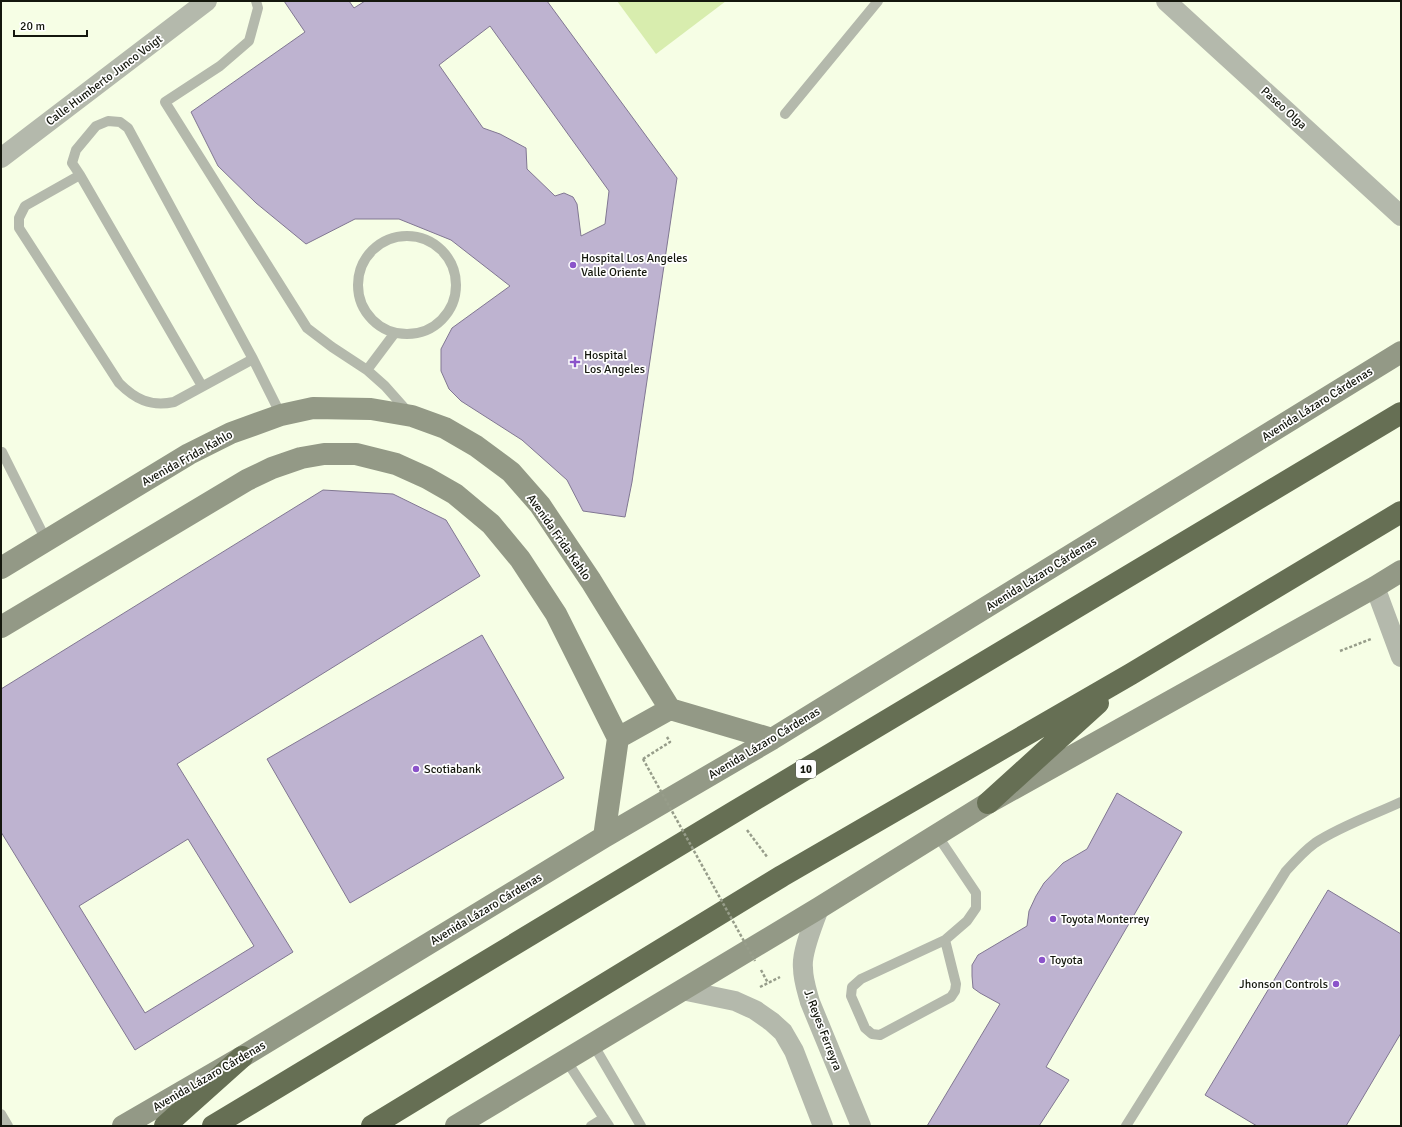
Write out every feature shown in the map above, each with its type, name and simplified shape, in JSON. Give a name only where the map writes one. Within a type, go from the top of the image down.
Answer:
[{"type":"highway","name":"10","points":[[213,1126],[1401,413]]},
{"type":"highway","points":[[372,1126],[782,876],[1131,674],[1401,512]]},
{"type":"highway","points":[[988,803],[1131,674]]},
{"type":"highway","points":[[166,1126],[242,1057]]},
{"type":"street","name":"Calle Humberto Junco Voigt","points":[[1,158],[207,1]]},
{"type":"street","name":"Paseo Olga","points":[[1166,1],[1401,216]]},
{"type":"street","name":"Avenida Lázaro Cárdenas","points":[[123,1126],[242,1057],[604,837],[772,739],[1401,352]]},
{"type":"street","name":"Avenida Frida Kahlo","points":[[1,568],[189,454],[231,433],[281,415],[313,408],[371,408],[412,416],[445,428],[476,446],[511,472],[540,505],[591,581],[670,709]]},
{"type":"street","points":[[1,627],[247,480],[272,468],[301,458],[324,454],[356,454],[396,464],[427,478],[455,494],[490,524],[520,559],[556,614],[618,738],[604,837]]},
{"type":"street","points":[[456,1126],[819,908],[988,803],[1376,587],[1401,571]]},
{"type":"street","points":[[1376,587],[1401,658]]},
{"type":"street","points":[[618,738],[670,709],[772,739]]},
{"type":"street","name":"J. Reyes Ferreyra","points":[[819,908],[808,941],[802,966],[805,985],[810,1002],[861,1126]]},
{"type":"street","points":[[682,990],[735,1001],[756,1010],[783,1032],[794,1051],[823,1126]]},
{"type":"lane","points":[[256,1],[258,8],[249,42],[220,66],[165,102],[307,328],[332,347],[367,370],[385,386],[412,416]]},
{"type":"lane","points":[[785,114],[878,1]]},
{"type":"lane","points":[[202,386],[72,162],[76,150],[96,126],[108,121],[120,122],[128,128],[253,359],[281,415]]},
{"type":"lane","points":[[80,175],[25,206],[19,218],[19,228],[119,383],[129,393],[151,403],[162,404],[174,402],[253,359]]},
{"type":"lane","points":[[405,234],[433,242],[452,263],[457,291],[446,317],[422,333],[394,334],[370,320],[357,294],[358,280],[360,265],[378,243],[405,234]]},
{"type":"lane","points":[[367,370],[394,334]]},
{"type":"lane","points":[[1,453],[2,452],[46,540]]},
{"type":"lane","points":[[1126,1126],[1286,871],[1299,856],[1315,843],[1339,830],[1401,802]]},
{"type":"lane","points":[[937,834],[976,893],[976,908],[967,922],[945,940],[861,979],[852,987],[851,996],[866,1028],[872,1034],[880,1035],[951,997],[955,991],[956,984],[945,940]]},
{"type":"lane","points":[[592,1044],[641,1126]]},
{"type":"lane","points":[[566,1060],[607,1122],[592,1126]]},
{"type":"lane","points":[[1,1114],[8,1126]]},
{"type":"path","points":[[670,742],[643,759],[755,961]]},
{"type":"path","points":[[734,812],[782,876]]},
{"type":"path","points":[[735,1001],[802,966]]},
{"type":"green space","points":[[617,1],[726,1],[656,54]]},
{"type":"building","name":"Hospital Los Angeles Valle Oriente","points":[[284,1],[349,1],[354,8],[365,1],[547,1],[677,178],[632,482],[625,517],[583,511],[567,480],[522,440],[461,401],[449,389],[441,371],[441,349],[452,328],[510,286],[451,240],[399,219],[355,219],[306,244],[256,203],[218,166],[191,112],[305,32]],"holes":[[[490,26],[609,191],[605,224],[581,236],[577,204],[573,197],[564,193],[555,196],[527,169],[526,148],[500,134],[483,128],[439,65]]]},
{"type":"building","points":[[323,490],[393,494],[446,520],[480,576],[177,764],[293,952],[135,1050],[1,832],[1,689]]},
{"type":"building","name":"Scotiabank","points":[[482,635],[564,778],[350,903],[267,759]]},
{"type":"building","name":"Toyota","points":[[1117,793],[1182,832],[1046,1067],[1069,1080],[1039,1126],[927,1126],[1000,1004],[973,988],[972,965],[978,955],[1027,926],[1029,911],[1044,883],[1063,863],[1087,849]]},
{"type":"building","points":[[188,839],[254,946],[145,1013],[79,906]]},
{"type":"building","name":"Jhonson Controls","points":[[1328,890],[1401,934],[1401,1033],[1346,1126],[1257,1126],[1205,1095]]},
{"type":"place","name":"Hospital Los Angeles Valle Oriente","points":[[573,265]]},
{"type":"place","name":"Hospital Los Angeles","points":[[575,362]]},
{"type":"place","name":"Scotiabank","points":[[416,769]]},
{"type":"place","name":"Toyota Monterrey","points":[[1053,919]]},
{"type":"place","name":"Toyota","points":[[1042,960]]},
{"type":"place","name":"Jhonson Controls","points":[[1336,984]]}]
